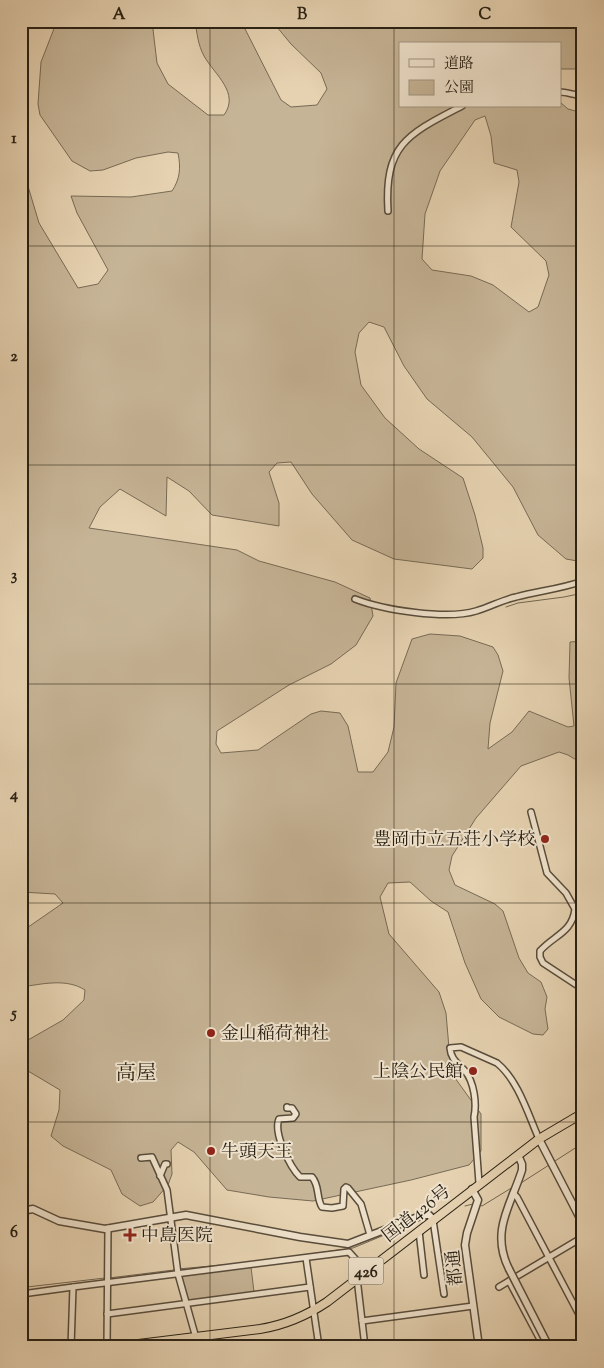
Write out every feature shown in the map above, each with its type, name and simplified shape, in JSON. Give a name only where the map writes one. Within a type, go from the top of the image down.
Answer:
[{"type":"highway","name":"国道426号","points":[[114,1347],[196,1338],[276,1326],[301,1317],[314,1310],[357,1278],[539,1139],[583,1113]]},
{"type":"street","points":[[562,92],[578,96],[583,95]]},
{"type":"street","points":[[388,211],[388,172],[403,142],[429,123],[458,108]]},
{"type":"street","points":[[355,599],[385,607],[434,614],[457,615],[476,611],[516,596],[566,587],[583,581]]},
{"type":"street","points":[[531,812],[547,873],[566,893],[575,909],[571,924],[540,951],[540,957],[543,963],[578,986],[583,992]]},
{"type":"street","points":[[479,1183],[474,1117],[475,1098],[469,1079],[464,1070],[452,1058],[450,1048],[461,1047],[497,1062],[502,1067],[521,1097],[551,1164],[583,1224]]},
{"type":"street","points":[[286,1107],[294,1109],[295,1116],[279,1119],[278,1128],[283,1148],[296,1172],[300,1177],[312,1177],[316,1182],[319,1202],[322,1207],[343,1206],[344,1189],[348,1188],[361,1204],[370,1235]]},
{"type":"street","points":[[518,1155],[522,1167],[505,1211],[502,1230],[503,1252],[509,1269],[549,1347]]},
{"type":"street","points":[[141,1158],[152,1157],[167,1190],[178,1273],[196,1338],[196,1347]]},
{"type":"street","points":[[160,1176],[164,1164],[167,1164]]},
{"type":"street","name":"都通","points":[[472,1189],[478,1198],[465,1245],[479,1347]]},
{"type":"street","points":[[513,1192],[583,1322]]},
{"type":"street","points":[[21,1201],[23,1211],[23,1347]]},
{"type":"street","points":[[23,1211],[33,1209],[59,1221],[108,1228],[186,1215],[300,1238],[348,1244],[425,1215],[433,1219],[444,1294]]},
{"type":"street","points":[[107,1347],[108,1228]]},
{"type":"street","points":[[418,1230],[424,1275]]},
{"type":"street","points":[[499,1287],[583,1237]]},
{"type":"street","points":[[23,1290],[73,1287],[349,1252],[366,1271]]},
{"type":"street","points":[[306,1258],[319,1347]]},
{"type":"street","points":[[357,1278],[365,1347]]},
{"type":"street","points":[[509,1281],[544,1347]]},
{"type":"street","points":[[71,1347],[73,1287]]},
{"type":"street","points":[[107,1314],[310,1287]]},
{"type":"street","points":[[362,1321],[474,1306]]},
{"type":"street","points":[[394,1347],[403,1346]]},
{"type":"green space","points":[[57,21],[152,21],[157,63],[168,84],[208,115],[224,115],[228,107],[228,92],[202,52],[195,21],[241,21],[281,100],[291,107],[317,105],[327,89],[321,73],[291,44],[272,21],[583,21],[583,71],[578,69],[562,69],[562,42],[399,42],[399,108],[562,108],[562,104],[568,109],[583,113],[583,562],[566,559],[538,535],[513,487],[472,437],[427,399],[404,366],[384,327],[369,322],[359,333],[355,352],[361,385],[385,418],[419,449],[463,478],[483,548],[483,558],[472,569],[394,559],[352,540],[312,494],[291,462],[277,463],[269,472],[279,503],[279,526],[212,515],[189,491],[167,477],[166,516],[120,489],[100,507],[89,528],[237,550],[259,561],[335,582],[370,598],[373,616],[356,645],[331,664],[289,685],[217,731],[216,744],[221,753],[258,750],[311,714],[321,711],[340,713],[348,726],[358,772],[373,772],[388,752],[394,727],[396,683],[412,639],[430,634],[460,636],[493,647],[498,655],[503,671],[490,723],[488,749],[512,732],[529,711],[568,727],[574,726],[569,678],[570,642],[583,641],[583,764],[559,752],[521,766],[476,818],[452,856],[449,870],[455,885],[495,904],[503,911],[519,958],[528,973],[541,982],[547,997],[545,1009],[548,1029],[543,1035],[533,1034],[499,1017],[481,999],[465,963],[448,912],[431,901],[410,882],[388,883],[380,897],[389,934],[439,992],[446,1013],[449,1048],[455,1078],[481,1114],[481,1151],[469,1165],[411,1180],[313,1201],[269,1197],[227,1190],[194,1152],[178,1142],[171,1150],[172,1174],[168,1185],[153,1202],[140,1206],[122,1194],[111,1170],[63,1146],[51,1136],[59,1110],[60,1090],[21,1065],[21,1044],[63,1020],[84,1000],[85,990],[78,986],[62,983],[46,983],[21,987],[21,932],[63,903],[55,894],[21,892],[21,163],[39,223],[78,288],[98,284],[108,270],[77,213],[71,196],[131,197],[172,191],[177,182],[180,168],[178,153],[168,152],[136,158],[103,170],[90,171],[72,161],[40,115],[38,104],[41,62]],"holes":[[[485,116],[491,136],[494,163],[517,170],[519,182],[511,227],[546,261],[549,275],[538,307],[529,312],[493,285],[471,276],[432,270],[422,259],[425,214],[440,171],[475,120]]]},
{"type":"green space","points":[[251,1267],[254,1292],[190,1301],[187,1299],[181,1278],[183,1275]]},
{"type":"waterway","points":[[506,607],[518,603],[583,593]]},
{"type":"waterway","points":[[555,1161],[583,1143]]},
{"type":"waterway","points":[[521,1183],[549,1165]]},
{"type":"waterway","points":[[480,1205],[482,1206],[513,1187]]},
{"type":"waterway","points":[[465,1206],[473,1204]]},
{"type":"waterway","points":[[253,1262],[353,1248],[411,1224]]},
{"type":"waterway","points":[[178,1269],[244,1263]]},
{"type":"waterway","points":[[109,1278],[174,1270]]},
{"type":"waterway","points":[[27,1287],[105,1278]]},
{"type":"place","name":"豊岡市立五荘小学校","points":[[545,839]]},
{"type":"place","name":"金山稲荷神社","points":[[211,1033]]},
{"type":"place","name":"上陰公民館","points":[[473,1071]]},
{"type":"place","name":"牛頭天王","points":[[211,1151]]},
{"type":"place","name":"中島医院","points":[[130,1235]]},
{"type":"district","name":"高屋","points":[[136,1072]]}]
